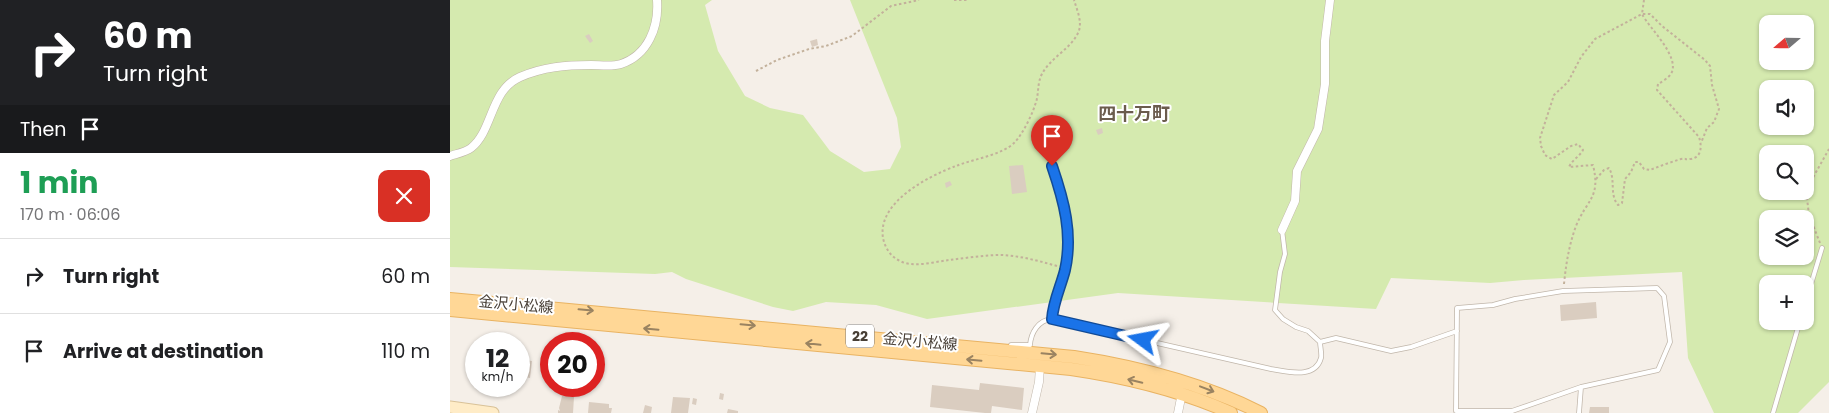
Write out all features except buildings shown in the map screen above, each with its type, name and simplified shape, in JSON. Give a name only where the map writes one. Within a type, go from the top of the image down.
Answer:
[{"type":"main road","name":"金沢小松線","points":[[450,299],[1074,356],[1146,370],[1200,387],[1261,413]]},
{"type":"main road","name":"金沢小松線","points":[[450,310],[1107,374],[1182,393],[1231,413]]},
{"type":"street","points":[[450,156],[471,149],[482,136],[493,107],[507,86],[518,78],[544,68],[572,65],[620,65],[640,55],[654,31],[657,0]]},
{"type":"street","points":[[1282,230],[1295,201],[1297,171],[1318,129],[1325,84],[1324,41],[1330,0]]},
{"type":"street","points":[[1052,166],[1063,200],[1069,230],[1065,268],[1052,319]]},
{"type":"street","points":[[1032,413],[1040,382],[1040,366]]},
{"type":"street","points":[[1178,413],[1182,393]]},
{"type":"street","points":[[450,408],[493,413]]},
{"type":"lane","points":[[964,346],[1030,345],[1031,334],[1047,319],[1052,319],[1271,369],[1302,373],[1315,368],[1321,358],[1320,342],[1308,331],[1296,327],[1283,319],[1275,310],[1280,272],[1285,254],[1282,230]]},
{"type":"lane","points":[[1814,275],[1822,248]]},
{"type":"lane","points":[[1657,288],[1664,296],[1670,342],[1658,370],[1581,387],[1512,410],[1456,411],[1457,308],[1494,305],[1515,299],[1563,291],[1657,288]]},
{"type":"lane","points":[[1773,413],[1797,330]]},
{"type":"lane","points":[[1320,342],[1336,338],[1392,351],[1411,347],[1457,331]]},
{"type":"lane","points":[[1579,413],[1581,387]]},
{"type":"path","points":[[756,71],[793,55],[852,36],[892,6],[919,0]]},
{"type":"path","points":[[954,0],[967,0]]},
{"type":"path","points":[[1065,268],[1026,258],[1002,255],[915,264],[900,262],[888,253],[883,238],[883,224],[888,212],[898,200],[924,180],[956,166],[1006,149],[1016,142],[1036,105],[1041,75],[1053,59],[1070,45],[1079,32],[1080,22],[1074,0]]},
{"type":"path","points":[[1644,0],[1642,14],[1668,52],[1673,68],[1671,74],[1658,84],[1657,90],[1698,137],[1701,143]]},
{"type":"path","points":[[1563,291],[1571,242],[1595,188],[1596,179],[1592,165],[1569,167],[1571,162],[1583,150],[1578,144],[1571,146],[1552,159],[1545,155],[1540,138],[1554,95],[1568,82],[1581,57],[1595,39],[1642,14],[1650,14],[1710,66],[1712,85],[1719,108],[1714,122],[1707,128],[1701,143],[1701,150],[1696,157],[1650,170],[1644,169],[1639,162],[1635,162],[1631,172],[1625,179],[1622,202],[1618,205],[1612,194],[1612,174],[1609,168],[1604,170],[1596,179]]},
{"type":"path","points":[[1822,248],[1809,215],[1806,190],[1829,148]]},
{"type":"green space","points":[[450,0],[712,0],[705,5],[718,51],[745,96],[770,108],[803,115],[830,151],[864,172],[890,169],[901,147],[897,118],[850,0],[1829,0],[1829,382],[1798,413],[1714,413],[1688,358],[1682,272],[1490,283],[1391,278],[1376,309],[1118,293],[927,319],[876,305],[826,302],[793,311],[773,307],[686,279],[672,272],[655,274],[450,267]]},
{"type":"district","name":"四十万町","points":[[1134,113]]},
{"type":"route","points":[[1052,166],[1063,200],[1069,230],[1065,268],[1052,319],[1143,340]]}]
